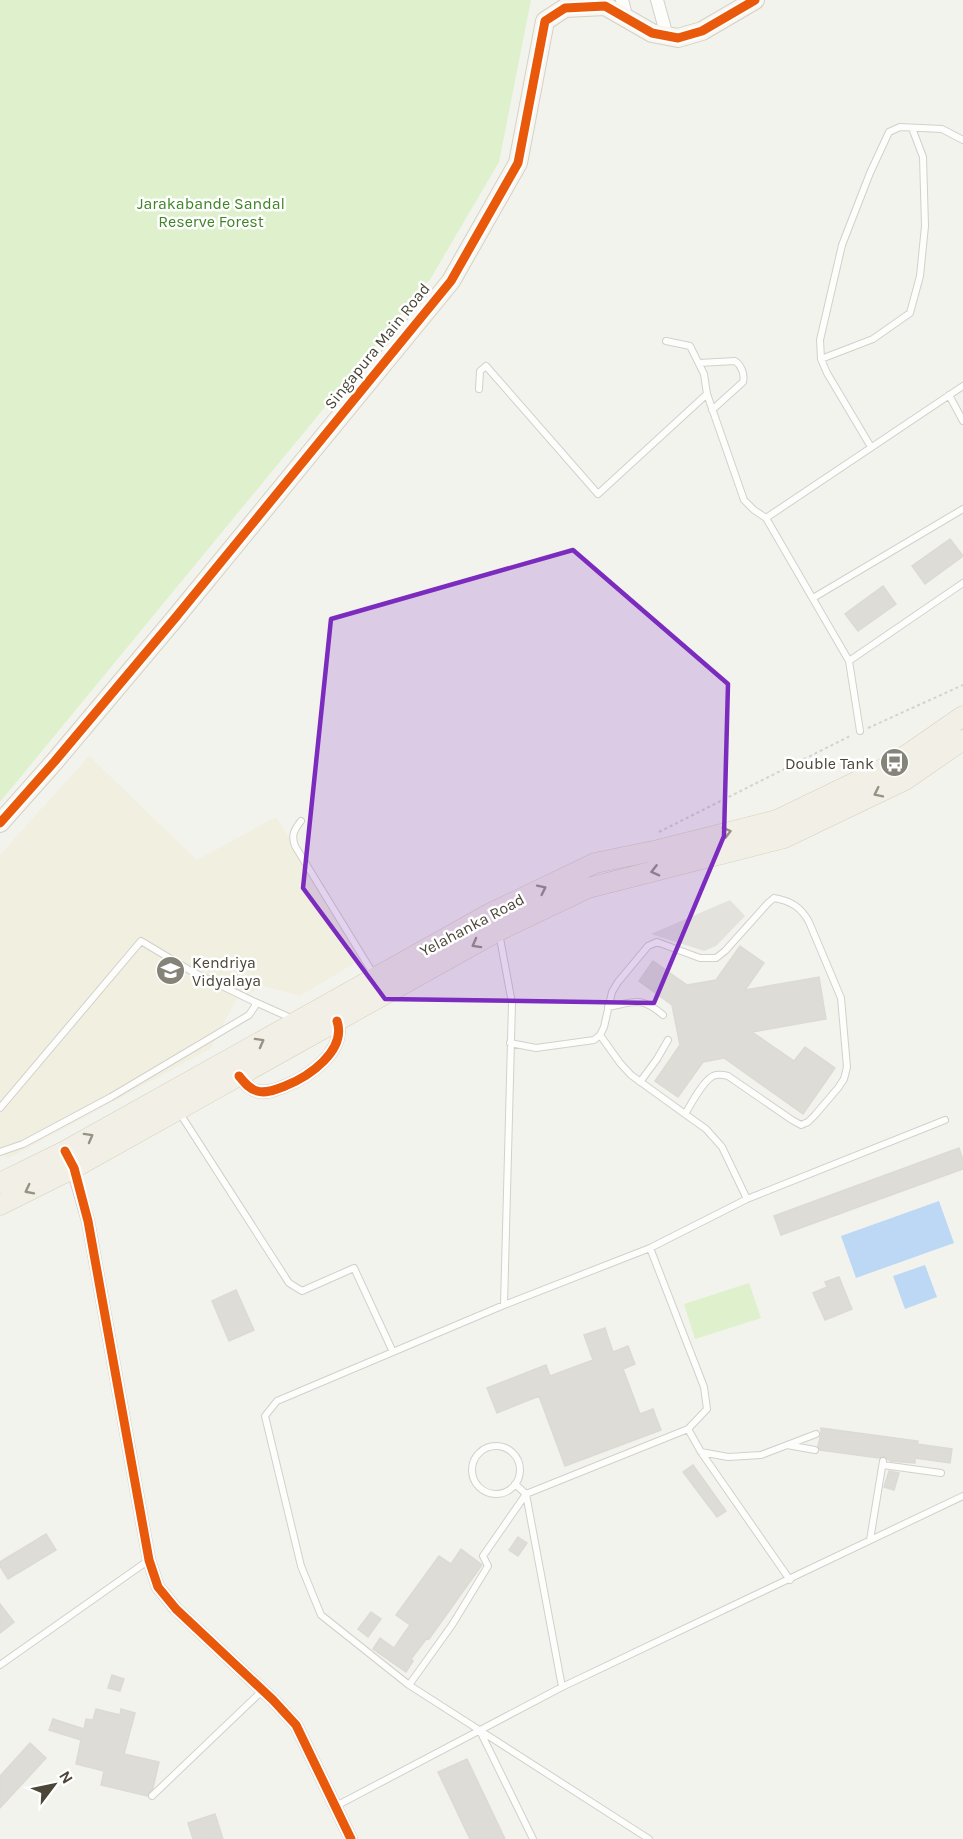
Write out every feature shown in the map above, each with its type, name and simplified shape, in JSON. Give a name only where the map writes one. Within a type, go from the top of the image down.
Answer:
[{"type":"main road","name":"Yelahanka Road","points":[[0,1183],[70,1159],[178,1110],[337,1021],[595,863],[658,850],[777,820],[895,763],[963,716]]},
{"type":"main road","name":"Yelahanka Road","points":[[0,1205],[70,1159],[297,1022],[375,978],[494,923],[588,888],[784,838],[905,780],[963,740]]},
{"type":"street","points":[[622,0],[627,19]]},
{"type":"street","points":[[657,0],[667,36]]},
{"type":"street","name":"Singapura Main Road","points":[[0,823],[176,616],[451,280],[518,163],[544,21],[565,8],[577,4],[604,6],[652,33],[678,38],[702,31],[755,0]]},
{"type":"street","points":[[239,1076],[249,1087],[259,1092],[273,1091],[291,1084],[321,1064],[330,1053],[337,1040],[339,1028],[337,1021]]},
{"type":"street","points":[[70,1159],[88,1221],[149,1560],[158,1587],[176,1609],[263,1690],[296,1725],[351,1839]]},
{"type":"lane","points":[[871,447],[821,359],[820,340],[842,245],[889,132],[900,127],[942,129],[963,140]]},
{"type":"lane","points":[[821,359],[873,339],[910,313],[920,276],[925,226],[923,156],[912,128]]},
{"type":"lane","points":[[666,341],[690,346],[704,374],[712,410],[744,500],[753,510],[766,518],[849,661],[860,731]]},
{"type":"lane","points":[[699,363],[735,361],[739,364],[744,378],[743,382],[712,410]]},
{"type":"lane","points":[[479,389],[480,371],[486,366],[598,494],[707,394]]},
{"type":"lane","points":[[766,518],[963,386]]},
{"type":"lane","points":[[949,395],[963,421]]},
{"type":"lane","points":[[813,598],[963,509]]},
{"type":"lane","points":[[849,661],[963,583]]},
{"type":"lane","points":[[301,821],[293,832],[295,846],[375,978]]},
{"type":"lane","points":[[510,1043],[536,1048],[594,1040],[600,1035],[612,992],[648,946],[657,942],[700,958],[716,958],[774,898],[797,906],[804,913],[841,998],[847,1067],[844,1079],[815,1115],[801,1125],[736,1080],[721,1075],[712,1077],[704,1084],[685,1114]]},
{"type":"lane","points":[[494,923],[512,1003],[504,1305]]},
{"type":"lane","points":[[0,1108],[141,941],[191,971],[297,1022]]},
{"type":"lane","points":[[0,1152],[23,1144],[111,1097],[193,1049],[249,1015],[255,1002]]},
{"type":"lane","points":[[608,1007],[645,1002],[663,1016]]},
{"type":"lane","points":[[600,1035],[620,1063],[640,1082],[706,1129],[722,1147],[747,1199]]},
{"type":"lane","points":[[640,1082],[668,1040]]},
{"type":"lane","points":[[178,1110],[289,1283],[302,1291],[354,1268],[393,1352]]},
{"type":"lane","points":[[649,1839],[409,1685],[321,1615],[301,1566],[265,1416],[277,1401],[504,1305],[650,1248],[747,1199],[945,1120]]},
{"type":"lane","points":[[409,1685],[452,1625],[488,1566],[483,1556],[526,1494],[688,1430],[707,1409],[704,1388],[650,1248]]},
{"type":"lane","points":[[688,1430],[790,1580]]},
{"type":"lane","points":[[701,1452],[728,1457],[761,1455],[816,1434]]},
{"type":"lane","points":[[786,1445],[815,1450]]},
{"type":"lane","points":[[492,1446],[508,1449],[514,1454],[520,1469],[515,1484],[502,1493],[481,1488],[473,1475],[472,1468],[478,1454],[492,1446]]},
{"type":"lane","points":[[870,1540],[883,1463],[941,1473]]},
{"type":"lane","points":[[515,1484],[526,1494],[562,1687]]},
{"type":"lane","points":[[336,1806],[562,1687],[963,1496]]},
{"type":"lane","points":[[0,1665],[149,1560]]},
{"type":"lane","points":[[152,1796],[263,1690]]},
{"type":"lane","points":[[480,1730],[533,1839]]},
{"type":"path","points":[[658,832],[860,731],[963,685]]},
{"type":"highlighted area","points":[[573,550],[728,684],[724,836],[654,1003],[385,999],[303,888],[331,619]]},
{"type":"shaded area","name":"Kendriya Vidyalaya","points":[[89,756],[197,860],[276,817],[365,957],[300,996],[263,986],[236,1000],[210,1049],[8,1159],[0,1152],[0,855]]},
{"type":"shaded area","points":[[730,900],[745,916],[716,946],[704,951],[651,934]]},
{"type":"green space","name":"Jarakabande Sandal Reserve Forest","points":[[0,0],[531,0],[499,162],[431,278],[0,802]]},
{"type":"green space","points":[[749,1283],[761,1318],[695,1339],[684,1304]]},
{"type":"water","points":[[939,1201],[954,1243],[856,1278],[841,1236]]},
{"type":"water","points":[[925,1265],[937,1297],[905,1309],[893,1276]]},
{"type":"building","points":[[950,539],[963,556],[925,584],[912,566]]},
{"type":"building","points":[[883,586],[896,604],[858,631],[845,614]]},
{"type":"building","points":[[740,946],[764,963],[745,990],[819,977],[826,1019],[752,1032],[794,1061],[805,1047],[835,1068],[803,1114],[724,1058],[703,1062],[678,1097],[655,1081],[680,1045],[672,1005],[639,981],[653,961],[687,985],[716,980]]},
{"type":"building","points":[[959,1148],[963,1169],[781,1235],[774,1216]]},
{"type":"building","points":[[839,1277],[852,1309],[825,1320],[813,1293],[827,1287],[825,1282]]},
{"type":"building","points":[[236,1290],[254,1330],[229,1341],[212,1301]]},
{"type":"building","points":[[605,1328],[613,1352],[628,1346],[635,1364],[623,1369],[640,1414],[653,1409],[661,1430],[565,1466],[539,1396],[497,1413],[487,1388],[546,1365],[550,1376],[593,1360],[584,1335]]},
{"type":"building","points":[[821,1428],[918,1441],[917,1444],[952,1449],[950,1463],[915,1458],[915,1463],[891,1461],[883,1456],[879,1458],[820,1450],[818,1446]]},
{"type":"building","points":[[693,1465],[726,1511],[717,1517],[683,1472]]},
{"type":"building","points":[[889,1471],[899,1473],[894,1490],[884,1487]]},
{"type":"building","points":[[46,1534],[56,1550],[8,1579],[0,1562]]},
{"type":"building","points":[[518,1537],[527,1543],[518,1556],[509,1550]]},
{"type":"building","points":[[461,1549],[482,1565],[429,1639],[427,1638],[411,1659],[413,1661],[406,1672],[373,1649],[380,1638],[394,1648],[410,1625],[396,1615],[439,1556],[451,1564]]},
{"type":"building","points":[[0,1604],[14,1622],[0,1633]]},
{"type":"building","points":[[371,1612],[381,1619],[368,1637],[358,1629]]},
{"type":"building","points":[[112,1675],[124,1679],[120,1691],[108,1688]]},
{"type":"building","points":[[96,1709],[120,1715],[121,1709],[135,1713],[124,1754],[159,1762],[153,1788],[147,1796],[101,1785],[104,1771],[76,1764],[81,1740],[49,1730],[53,1719],[84,1729],[86,1719],[93,1720]]},
{"type":"building","points":[[30,1743],[46,1758],[0,1808],[0,1776]]},
{"type":"building","points":[[467,1759],[505,1839],[470,1839],[438,1772]]},
{"type":"building","points":[[215,1814],[223,1839],[193,1839],[188,1823]]},
{"type":"cycle path","points":[[0,823],[176,617],[451,281],[518,163],[545,21],[565,8],[605,6],[652,33],[678,38],[702,31],[755,0]]},
{"type":"cycle path","points":[[239,1076],[252,1089],[264,1092],[294,1082],[314,1069],[331,1052],[339,1032],[337,1021]]},
{"type":"cycle path","points":[[65,1151],[74,1168],[88,1221],[149,1560],[158,1587],[176,1609],[273,1700],[296,1725],[351,1839]]},
{"type":"place","name":"Double Tank","points":[[895,763]]},
{"type":"place","name":"Kendriya Vidyalaya","points":[[171,971]]}]
